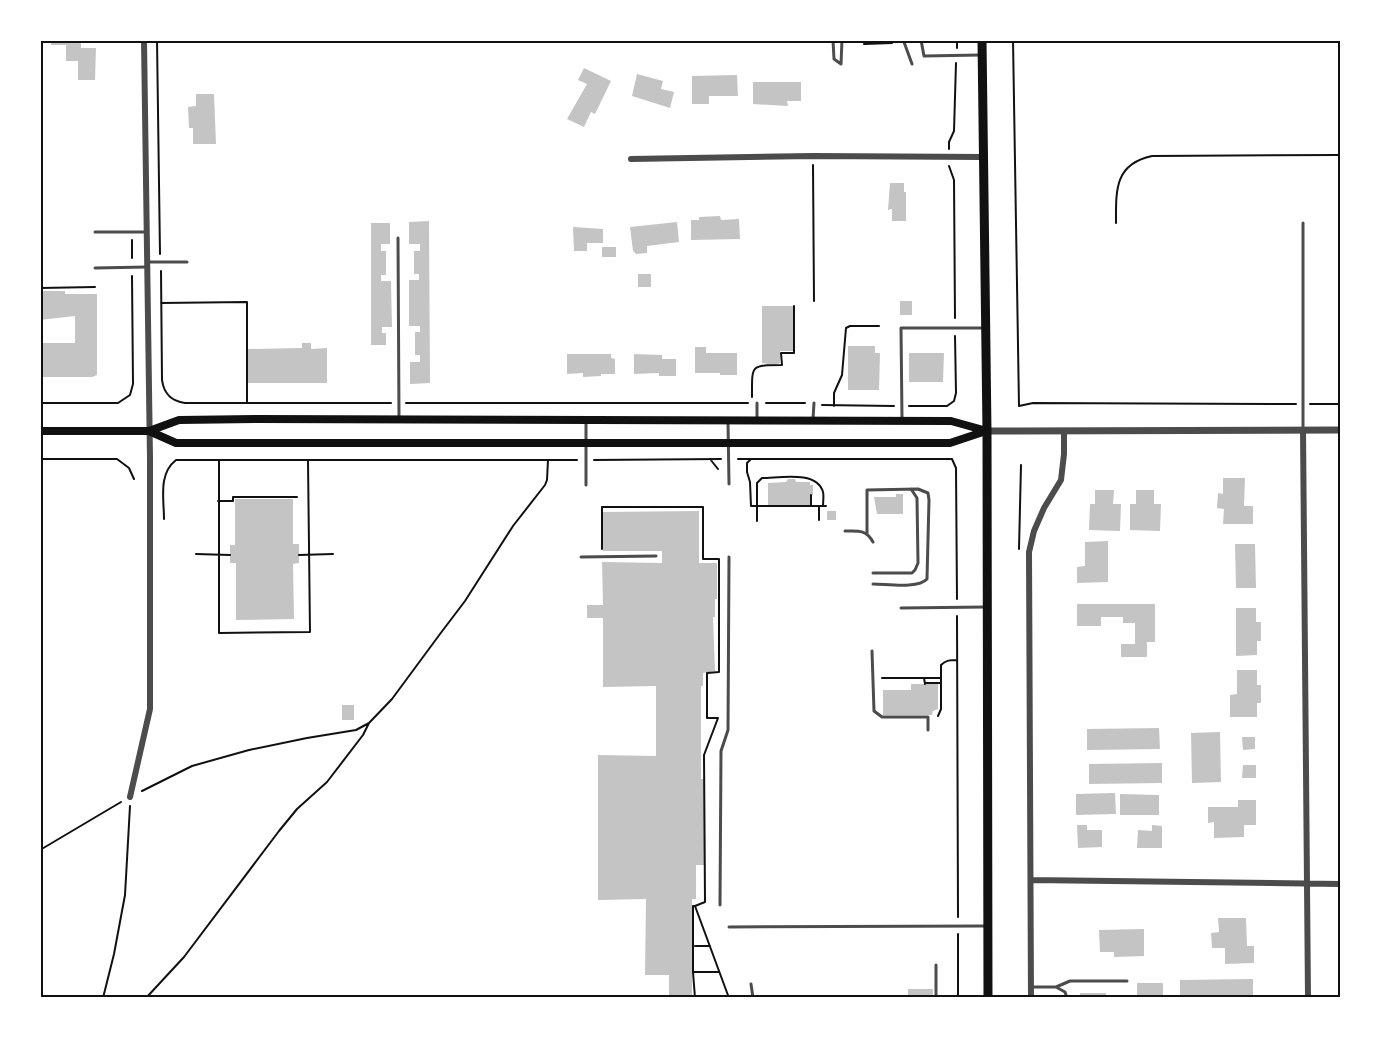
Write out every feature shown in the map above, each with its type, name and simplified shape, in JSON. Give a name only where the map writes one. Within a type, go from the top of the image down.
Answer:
[{"type":"main road","points":[[982,40],[987,431],[988,998]]},
{"type":"main road","points":[[40,431],[149,431],[179,420],[399,419],[951,421],[987,431]]},
{"type":"main road","points":[[149,431],[176,443],[950,443],[987,431]]},
{"type":"street","points":[[130,797],[150,709],[144,40]]},
{"type":"street","points":[[631,159],[813,156],[983,157]]},
{"type":"street","points":[[1304,430],[1308,998]]},
{"type":"street","points":[[987,431],[1341,430]]},
{"type":"street","points":[[1031,998],[1029,552],[1034,531],[1044,508],[1061,480],[1064,431]]},
{"type":"street","points":[[1031,880],[1341,884]]},
{"type":"lane","points":[[833,40],[834,59],[841,64],[842,40]]},
{"type":"lane","points":[[901,40],[904,42],[912,64]]},
{"type":"lane","points":[[921,40],[924,56],[982,54]]},
{"type":"lane","points":[[1303,222],[1304,430]]},
{"type":"lane","points":[[94,232],[147,232]]},
{"type":"lane","points":[[398,238],[399,419]]},
{"type":"lane","points":[[95,268],[187,262]]},
{"type":"lane","points":[[902,420],[901,328],[985,328]]},
{"type":"lane","points":[[757,402],[757,420]]},
{"type":"lane","points":[[813,420],[814,403]]},
{"type":"lane","points":[[586,420],[586,485]]},
{"type":"lane","points":[[728,420],[729,484]]},
{"type":"lane","points":[[873,573],[912,573],[915,570],[918,562],[917,498],[911,489]]},
{"type":"lane","points":[[867,534],[867,490],[918,489],[928,493],[927,579],[916,585],[873,584]]},
{"type":"lane","points":[[845,531],[864,531],[873,542]]},
{"type":"lane","points":[[582,557],[656,556]]},
{"type":"lane","points":[[720,905],[721,751],[728,730],[729,557]]},
{"type":"lane","points":[[900,608],[987,607]]},
{"type":"lane","points":[[872,651],[874,711],[882,717],[928,717],[928,730]]},
{"type":"lane","points":[[729,927],[988,926]]},
{"type":"lane","points":[[936,965],[936,998]]},
{"type":"lane","points":[[1031,987],[1056,987],[1070,981],[1127,981]]},
{"type":"lane","points":[[752,984],[753,998]]},
{"type":"lane","points":[[1056,987],[1065,992],[1067,998]]},
{"type":"path","points":[[157,40],[162,380],[164,389],[170,398],[185,403],[752,402],[754,369],[758,366],[782,365],[781,353],[794,353],[794,306]]},
{"type":"path","points":[[757,402],[814,403],[834,406],[947,406],[954,401],[956,393],[954,180],[949,171],[949,142],[954,131],[957,40]]},
{"type":"path","points":[[1013,40],[1019,406],[1032,404],[1341,404]]},
{"type":"path","points":[[864,44],[892,44],[892,41]]},
{"type":"path","points":[[1116,223],[1116,190],[1119,181],[1124,171],[1141,158],[1152,156],[1341,155]]},
{"type":"path","points":[[813,156],[814,301]]},
{"type":"path","points":[[40,403],[118,403],[130,395],[133,384],[132,232]]},
{"type":"path","points":[[40,288],[95,287]]},
{"type":"path","points":[[161,303],[247,302],[247,403]]},
{"type":"path","points":[[834,406],[834,393],[842,375],[846,328],[879,326]]},
{"type":"path","points":[[40,459],[117,459],[129,468],[134,479]]},
{"type":"path","points":[[710,459],[718,469]]},
{"type":"path","points":[[751,459],[747,463],[751,506],[823,506]]},
{"type":"path","points":[[164,519],[164,476],[169,466],[176,460]]},
{"type":"path","points":[[219,460],[219,633],[310,632],[308,460]]},
{"type":"path","points":[[146,998],[184,957],[297,809],[327,782],[363,735],[369,723],[392,699],[441,634],[513,526],[545,485],[548,480],[548,460]]},
{"type":"path","points":[[757,521],[757,483],[762,478],[801,477],[818,484],[823,493],[823,506],[819,520]]},
{"type":"path","points":[[811,495],[811,506]]},
{"type":"path","points":[[218,501],[233,501],[233,497],[297,497]]},
{"type":"path","points":[[602,549],[602,507],[703,507],[703,558],[718,558],[718,672],[707,673],[707,718],[718,718],[704,755],[705,902],[693,906],[695,998]]},
{"type":"path","points":[[196,554],[230,555]]},
{"type":"path","points":[[299,555],[333,554]]},
{"type":"path","points":[[938,716],[941,709],[941,665],[948,660],[957,660]]},
{"type":"path","points":[[881,678],[941,678]]},
{"type":"path","points":[[924,678],[925,683],[941,683]]},
{"type":"path","points":[[40,850],[130,797],[192,766],[249,750],[356,730],[369,723]]},
{"type":"path","points":[[103,998],[125,896],[130,797]]},
{"type":"path","points":[[695,906],[729,998]]},
{"type":"path","points":[[694,946],[710,946]]},
{"type":"path","points":[[693,972],[720,972]]},
{"type":"building","points":[[51,40],[81,40],[81,48],[96,48],[95,80],[78,80],[78,61],[66,61],[66,45],[51,45]]},
{"type":"building","points":[[584,68],[611,81],[595,114],[591,112],[584,127],[567,119],[587,84],[578,80]]},
{"type":"building","points":[[637,74],[663,81],[661,89],[674,92],[670,108],[632,96]]},
{"type":"building","points":[[737,75],[738,96],[709,96],[709,104],[692,104],[692,76]]},
{"type":"building","points":[[753,82],[801,82],[801,101],[787,101],[788,106],[753,104]]},
{"type":"building","points":[[196,94],[214,94],[216,144],[193,144],[193,128],[189,128],[188,107],[196,106]]},
{"type":"building","points":[[890,183],[904,183],[906,221],[892,221],[892,209],[888,210]]},
{"type":"building","points":[[720,216],[721,220],[739,219],[740,239],[691,240],[691,220],[699,220],[699,217]]},
{"type":"building","points":[[429,221],[430,383],[410,384],[410,362],[420,362],[420,355],[415,355],[415,332],[420,332],[420,326],[409,326],[409,280],[419,280],[419,274],[414,274],[414,251],[420,251],[420,244],[409,244],[409,222]]},
{"type":"building","points":[[677,222],[679,242],[647,246],[647,253],[636,254],[633,251],[630,227]]},
{"type":"building","points":[[371,223],[390,223],[390,244],[381,244],[381,251],[386,251],[386,275],[381,275],[381,281],[391,281],[392,327],[382,327],[382,333],[386,333],[386,345],[371,345]]},
{"type":"building","points":[[573,227],[603,229],[603,243],[587,243],[587,251],[574,251]]},
{"type":"building","points":[[602,247],[616,247],[616,257],[602,257]]},
{"type":"building","points":[[638,274],[651,274],[651,287],[638,287]]},
{"type":"building","points":[[40,291],[97,294],[97,375],[92,377],[40,377],[40,343],[75,343],[75,316],[40,320]]},
{"type":"building","points":[[900,301],[912,301],[912,315],[900,315]]},
{"type":"building","points":[[762,306],[793,306],[793,351],[780,351],[780,363],[775,365],[762,363]]},
{"type":"building","points":[[302,343],[311,343],[311,349],[327,348],[327,383],[248,383],[248,349],[302,348]]},
{"type":"building","points":[[848,346],[875,346],[875,353],[880,353],[879,390],[848,390]]},
{"type":"building","points":[[695,347],[706,347],[706,353],[737,353],[737,375],[695,373]]},
{"type":"building","points":[[909,353],[944,353],[943,382],[909,382]]},
{"type":"building","points":[[567,354],[611,354],[611,358],[615,359],[615,374],[583,377],[583,373],[567,374]]},
{"type":"building","points":[[634,354],[662,355],[662,359],[676,359],[676,376],[659,376],[659,373],[634,374]]},
{"type":"building","points":[[1223,478],[1245,478],[1244,506],[1253,506],[1253,524],[1223,524],[1224,509],[1217,508],[1218,493],[1223,494]]},
{"type":"building","points":[[788,479],[795,479],[796,482],[810,482],[810,485],[813,485],[810,505],[768,505],[768,483],[786,482]]},
{"type":"building","points":[[1095,490],[1114,490],[1113,504],[1121,504],[1120,531],[1089,530],[1090,504],[1095,504]]},
{"type":"building","points":[[1136,490],[1154,490],[1154,504],[1161,504],[1160,531],[1130,530],[1130,504],[1136,504]]},
{"type":"building","points":[[896,494],[903,494],[903,514],[877,514],[874,497],[896,497]]},
{"type":"building","points":[[235,499],[293,499],[293,544],[299,544],[299,563],[293,564],[294,619],[236,620],[236,563],[230,563],[230,545],[235,545]]},
{"type":"building","points":[[699,511],[699,563],[717,563],[717,599],[715,599],[715,617],[713,617],[715,671],[703,673],[703,686],[701,686],[701,779],[705,779],[705,865],[696,865],[696,899],[692,899],[692,998],[669,998],[669,975],[645,975],[646,899],[598,900],[598,755],[656,756],[656,686],[603,687],[603,618],[587,618],[587,605],[603,605],[602,562],[662,563],[662,551],[603,551],[603,512]]},
{"type":"building","points":[[827,511],[836,511],[836,520],[827,520]]},
{"type":"building","points":[[1108,541],[1108,582],[1077,583],[1077,567],[1085,566],[1085,542]]},
{"type":"building","points":[[1235,544],[1255,544],[1256,588],[1236,588]]},
{"type":"building","points":[[1077,604],[1155,604],[1155,642],[1147,642],[1147,657],[1121,657],[1121,644],[1135,644],[1135,623],[1123,623],[1123,617],[1101,617],[1101,626],[1077,626]]},
{"type":"building","points":[[1236,608],[1256,608],[1256,622],[1261,622],[1261,641],[1257,641],[1257,655],[1236,656]]},
{"type":"building","points":[[1237,670],[1257,670],[1257,685],[1261,685],[1261,703],[1257,703],[1257,717],[1230,717],[1230,695],[1237,694]]},
{"type":"building","points":[[911,684],[938,684],[938,709],[933,711],[932,715],[883,715],[883,690],[911,690]]},
{"type":"building","points":[[342,705],[354,705],[354,720],[342,720]]},
{"type":"building","points":[[1159,728],[1160,749],[1087,750],[1087,729]]},
{"type":"building","points":[[1220,732],[1221,782],[1192,783],[1191,733]]},
{"type":"building","points":[[1242,737],[1255,737],[1255,749],[1243,750]]},
{"type":"building","points":[[1162,763],[1162,783],[1089,784],[1089,764]]},
{"type":"building","points":[[1243,765],[1256,765],[1256,778],[1242,778]]},
{"type":"building","points":[[1115,793],[1116,814],[1076,815],[1076,794]]},
{"type":"building","points":[[1120,794],[1159,795],[1159,815],[1120,815]]},
{"type":"building","points":[[1238,800],[1256,800],[1256,825],[1244,825],[1244,837],[1214,838],[1214,822],[1208,823],[1208,807],[1238,807]]},
{"type":"building","points":[[1077,825],[1087,825],[1087,830],[1102,830],[1102,847],[1078,848]]},
{"type":"building","points":[[1152,825],[1162,826],[1162,848],[1137,848],[1138,830],[1152,831]]},
{"type":"building","points":[[1218,918],[1246,918],[1247,946],[1254,946],[1254,963],[1225,964],[1225,948],[1212,948],[1211,933],[1219,932]]},
{"type":"building","points":[[1144,929],[1144,956],[1114,957],[1114,952],[1100,952],[1099,930]]},
{"type":"building","points":[[1253,979],[1253,998],[1180,998],[1180,980]]},
{"type":"building","points":[[1137,983],[1163,983],[1163,998],[1137,998]]},
{"type":"building","points":[[908,989],[933,989],[933,998],[908,998]]},
{"type":"building","points":[[1080,993],[1106,993],[1106,998],[1080,998]]}]
